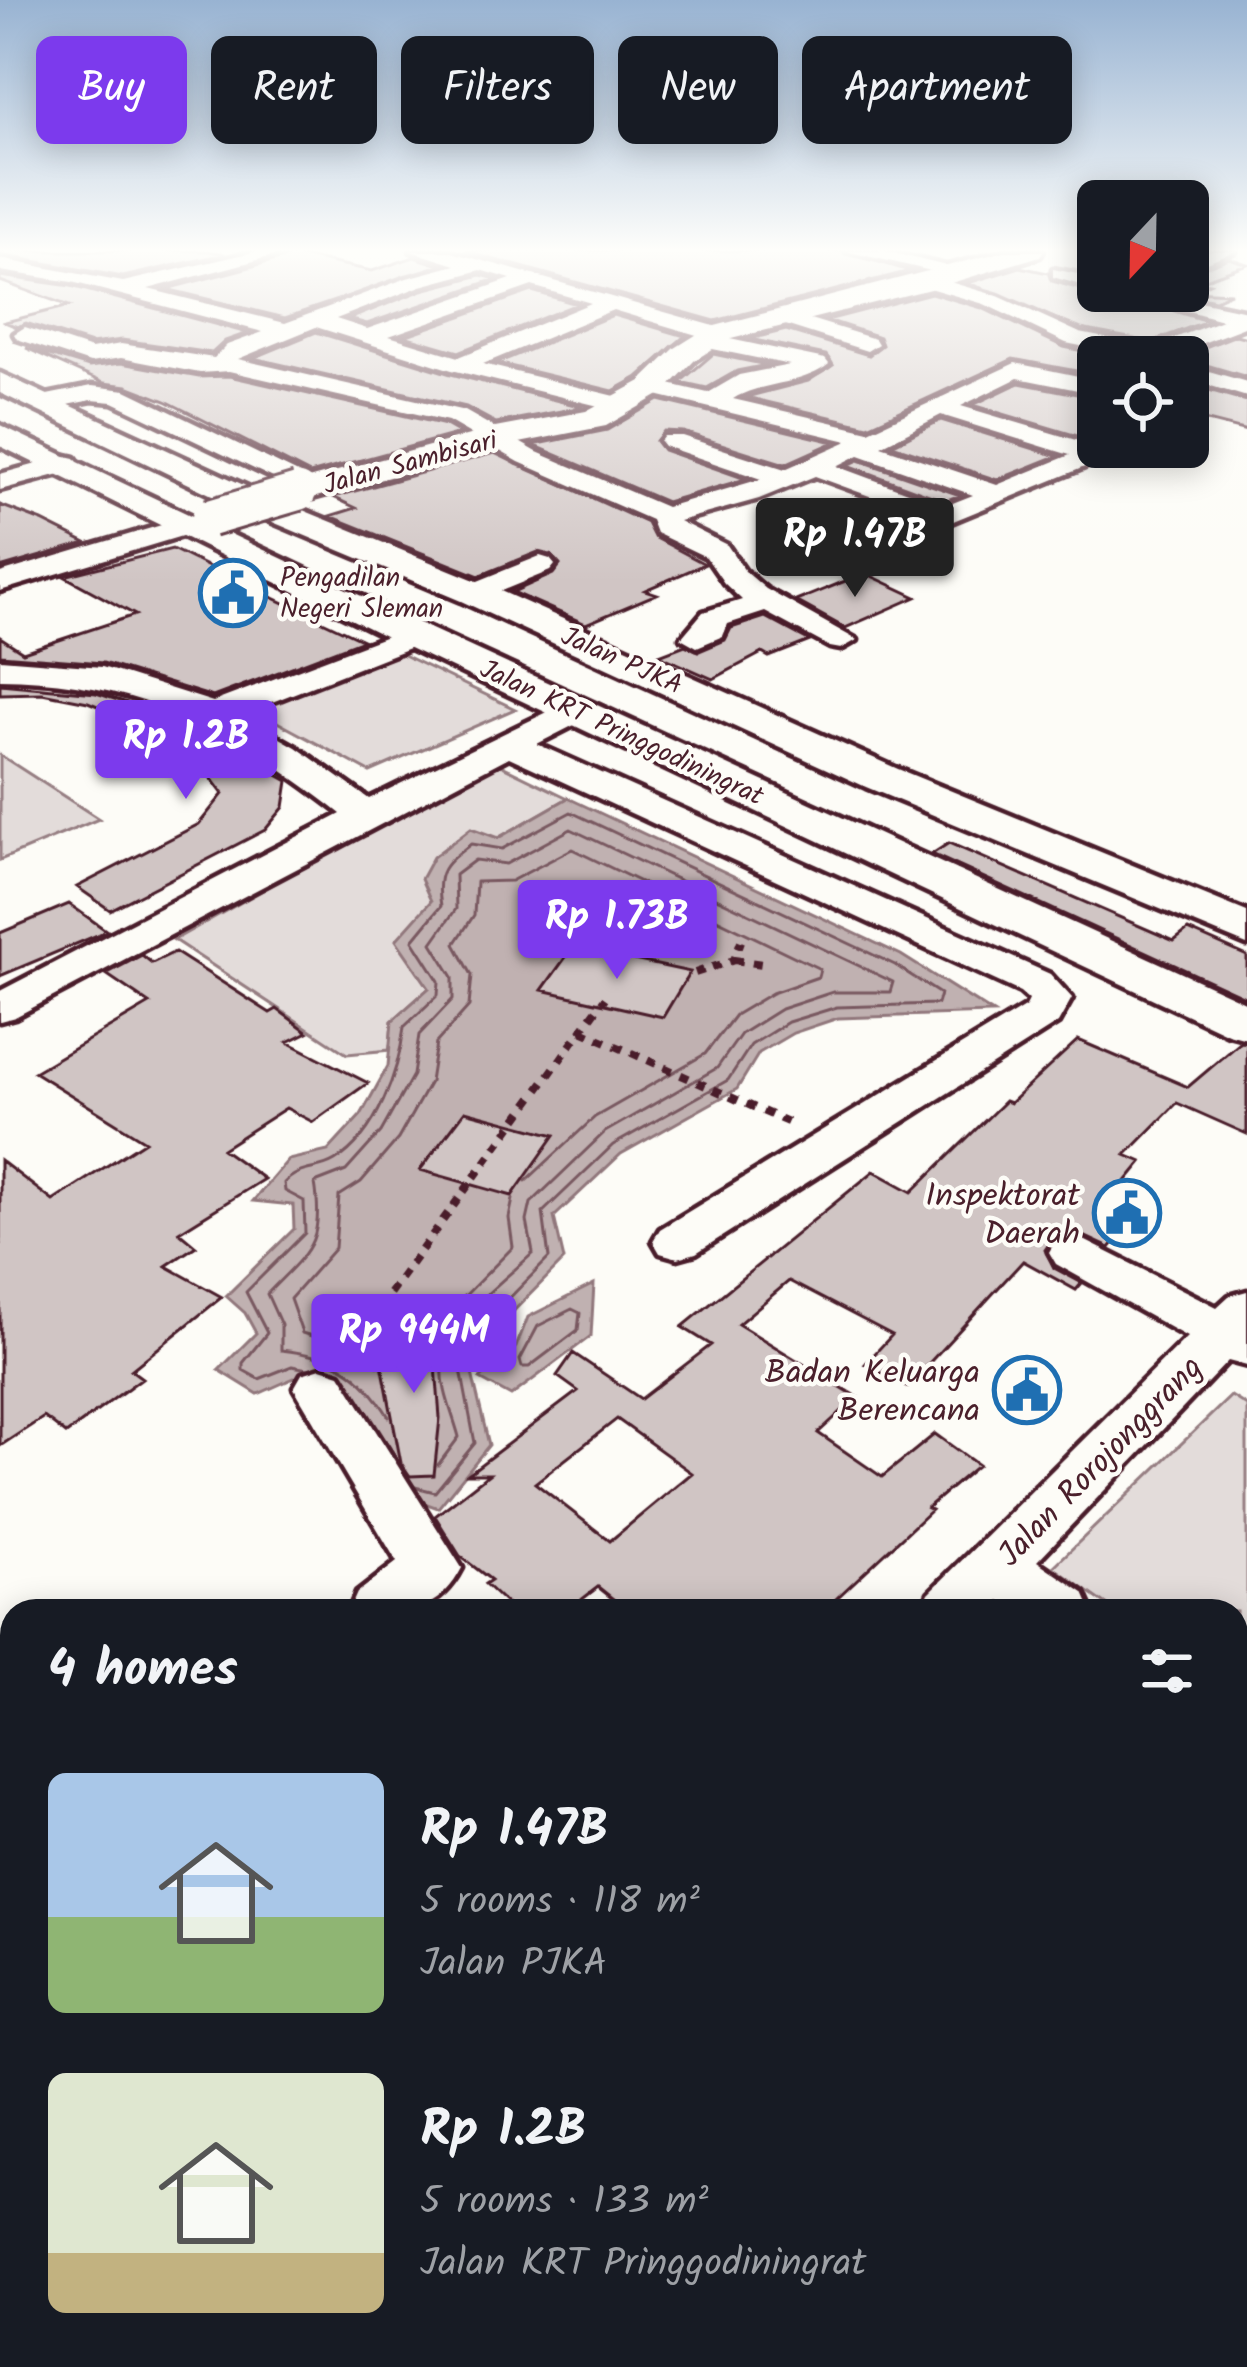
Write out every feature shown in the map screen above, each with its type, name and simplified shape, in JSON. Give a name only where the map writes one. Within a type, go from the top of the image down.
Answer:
[{"type":"main road","name":"Jalan Sambisari","points":[[198,522],[495,438],[595,419],[652,387],[678,361]]},
{"type":"main road","name":"Jalan PJKA","points":[[0,382],[266,507],[474,593],[882,778],[1247,930]]},
{"type":"main road","name":"Jalan KRT Pringgodiningrat","points":[[1,436],[198,522],[413,635],[1247,1023]]},
{"type":"main road","points":[[806,818],[882,778]]},
{"type":"street","points":[[177,361],[230,364],[474,424],[664,516],[815,467],[1022,369],[1077,382]]},
{"type":"street","points":[[711,402],[747,380],[773,378],[817,364],[807,361]]},
{"type":"street","points":[[356,394],[452,362],[623,405]]},
{"type":"street","points":[[112,384],[190,364]]},
{"type":"street","points":[[413,406],[496,374]]},
{"type":"street","points":[[652,387],[878,439],[934,440]]},
{"type":"street","points":[[41,404],[92,393],[118,395],[306,489]]},
{"type":"street","points":[[968,397],[1077,436]]},
{"type":"street","points":[[766,414],[798,399]]},
{"type":"street","points":[[943,408],[1077,439]]},
{"type":"street","points":[[878,439],[1000,495]]},
{"type":"street","points":[[673,441],[785,478]]},
{"type":"street","points":[[815,467],[940,516],[1048,476],[1077,458]]},
{"type":"street","points":[[0,482],[66,464]]},
{"type":"street","points":[[1009,464],[1048,476]]},
{"type":"street","points":[[633,502],[725,472]]},
{"type":"street","points":[[664,516],[666,526],[717,551],[734,577],[766,602],[841,640]]},
{"type":"street","points":[[0,582],[198,522]]},
{"type":"street","points":[[474,593],[540,566]]},
{"type":"street","points":[[697,638],[714,627],[714,619],[766,602]]},
{"type":"street","points":[[215,713],[413,635]]},
{"type":"street","points":[[0,669],[107,676],[215,713],[292,758],[366,815]]},
{"type":"street","points":[[0,1008],[366,815],[576,711]]},
{"type":"street","points":[[509,744],[1046,990],[1051,1007],[1043,1014],[678,1241]]},
{"type":"street","points":[[1074,1252],[1239,1330]]},
{"type":"street","name":"Jalan Rorojonggrang","points":[[963,1599],[1239,1330]]},
{"type":"street","points":[[320,1388],[432,1568],[394,1599]]},
{"type":"street","points":[[997,1565],[1045,1599]]},
{"type":"path","points":[[577,918],[598,905]]},
{"type":"path","points":[[552,907],[577,918],[585,945]]},
{"type":"path","points":[[734,960],[741,941]]},
{"type":"path","points":[[695,973],[734,960],[769,965]]},
{"type":"path","points":[[320,1388],[605,998]]},
{"type":"path","points":[[582,1031],[835,1143]]},
{"type":"shaded area","points":[[397,652],[515,709],[370,772],[253,709]]},
{"type":"shaded area","points":[[0,755],[99,819],[0,860]]},
{"type":"shaded area","points":[[492,761],[568,798],[498,838],[431,901],[429,988],[392,1021],[390,1050],[347,1054],[174,940]]},
{"type":"shaded area","points":[[1231,1396],[1247,1406],[1247,1599],[1098,1599],[1053,1567]]},
{"type":"water","points":[[568,798],[901,955],[993,1013],[838,1018],[793,1033],[759,1053],[737,1089],[621,1154],[554,1217],[564,1260],[477,1348],[470,1365],[489,1445],[438,1508],[405,1496],[343,1393],[294,1378],[258,1394],[219,1370],[256,1333],[245,1313],[226,1296],[294,1229],[293,1205],[253,1201],[288,1160],[328,1151],[361,1115],[388,1066],[392,1021],[429,988],[396,940],[431,901],[421,879],[433,857],[471,828],[498,838]]},
{"type":"water","points":[[594,1284],[591,1336],[511,1396],[480,1379],[516,1347],[528,1317]]},
{"type":"building","points":[[56,361],[89,367],[121,363],[199,377],[229,376],[446,425],[460,433],[310,474],[166,401],[104,383]]},
{"type":"building","points":[[268,361],[411,361],[583,407],[496,423],[466,407]]},
{"type":"building","points":[[501,361],[656,361],[613,391],[497,363]]},
{"type":"building","points":[[704,361],[767,365],[737,371],[707,388],[680,382]]},
{"type":"building","points":[[831,361],[1008,361],[868,426],[746,397],[808,381],[833,365]]},
{"type":"building","points":[[1026,361],[1077,361],[1077,371]]},
{"type":"building","points":[[1209,361],[1247,361],[1247,377],[1209,366]]},
{"type":"building","points":[[1019,383],[1077,394],[1077,436],[973,405]]},
{"type":"building","points":[[1209,390],[1247,401],[1247,431],[1209,421]]},
{"type":"building","points":[[659,400],[834,442],[785,464],[683,432],[664,431],[656,441],[663,450],[746,479],[666,502],[533,445],[607,430]]},
{"type":"building","points":[[941,420],[1057,456],[997,480],[892,445]]},
{"type":"building","points":[[494,453],[647,523],[654,537],[705,564],[645,590],[657,594],[586,624],[513,592],[553,574],[560,565],[551,555],[538,552],[479,576],[330,516],[356,508],[333,497]]},
{"type":"building","points":[[859,460],[960,495],[945,501],[848,465]]},
{"type":"building","points":[[0,505],[42,521],[86,543],[0,568]]},
{"type":"building","points":[[172,549],[363,640],[213,697],[103,663],[0,655],[0,637],[23,652],[135,615],[64,576]]},
{"type":"building","points":[[865,573],[916,597],[845,628],[796,601]]},
{"type":"building","points":[[765,617],[810,641],[769,657],[762,653],[713,679],[659,655],[685,645],[699,651],[725,640],[731,628]]},
{"type":"building","points":[[0,684],[96,693],[180,720],[288,781],[284,807],[265,830],[110,910],[77,887],[199,824],[223,794],[202,766],[124,717],[88,702],[42,693],[0,694]]},
{"type":"building","points":[[949,843],[1174,941],[1188,930],[1247,956],[1247,998],[932,854]]},
{"type":"building","points":[[69,904],[107,931],[0,976],[0,933]]},
{"type":"building","points":[[573,947],[690,972],[663,1017],[542,990]]},
{"type":"building","points":[[175,952],[270,1013],[277,1009],[308,1032],[288,1042],[368,1083],[313,1122],[286,1108],[222,1149],[264,1179],[179,1232],[196,1246],[166,1266],[222,1297],[131,1370],[142,1378],[66,1434],[44,1417],[0,1446],[0,1160],[53,1201],[145,1141],[34,1072],[150,1004],[106,974],[142,955],[152,963]]},
{"type":"building","points":[[1078,1040],[1188,1087],[1241,1042],[1247,1043],[1247,1134],[1177,1103],[1126,1155],[1142,1162],[1119,1190],[1147,1202],[1110,1248],[1073,1231],[1055,1236],[1045,1250],[1054,1268],[1082,1283],[1076,1290],[1023,1261],[907,1387],[865,1364],[892,1335],[789,1281],[738,1324],[857,1397],[818,1433],[882,1477],[935,1434],[978,1465],[927,1508],[931,1510],[836,1599],[613,1599],[598,1587],[582,1599],[501,1599],[485,1584],[491,1580],[460,1556],[435,1516],[489,1474],[468,1474],[578,1391],[557,1376],[573,1353],[641,1399],[711,1345],[682,1327],[874,1171],[912,1192],[1005,1101],[1010,1103]],"holes":[[[617,1419],[692,1473],[610,1541],[535,1483]]]},
{"type":"building","points":[[465,1111],[555,1135],[512,1196],[420,1170]]},
{"type":"building","points":[[414,1304],[435,1353],[440,1418],[434,1475],[410,1476],[401,1463],[382,1364]]},
{"type":"place","name":"Pengadilan Negeri Sleman","points":[[233,593]]},
{"type":"place","name":"Inspektorat Daerah","points":[[1127,1213]]},
{"type":"place","name":"Badan Keluarga Berencana","points":[[1027,1390]]}]
